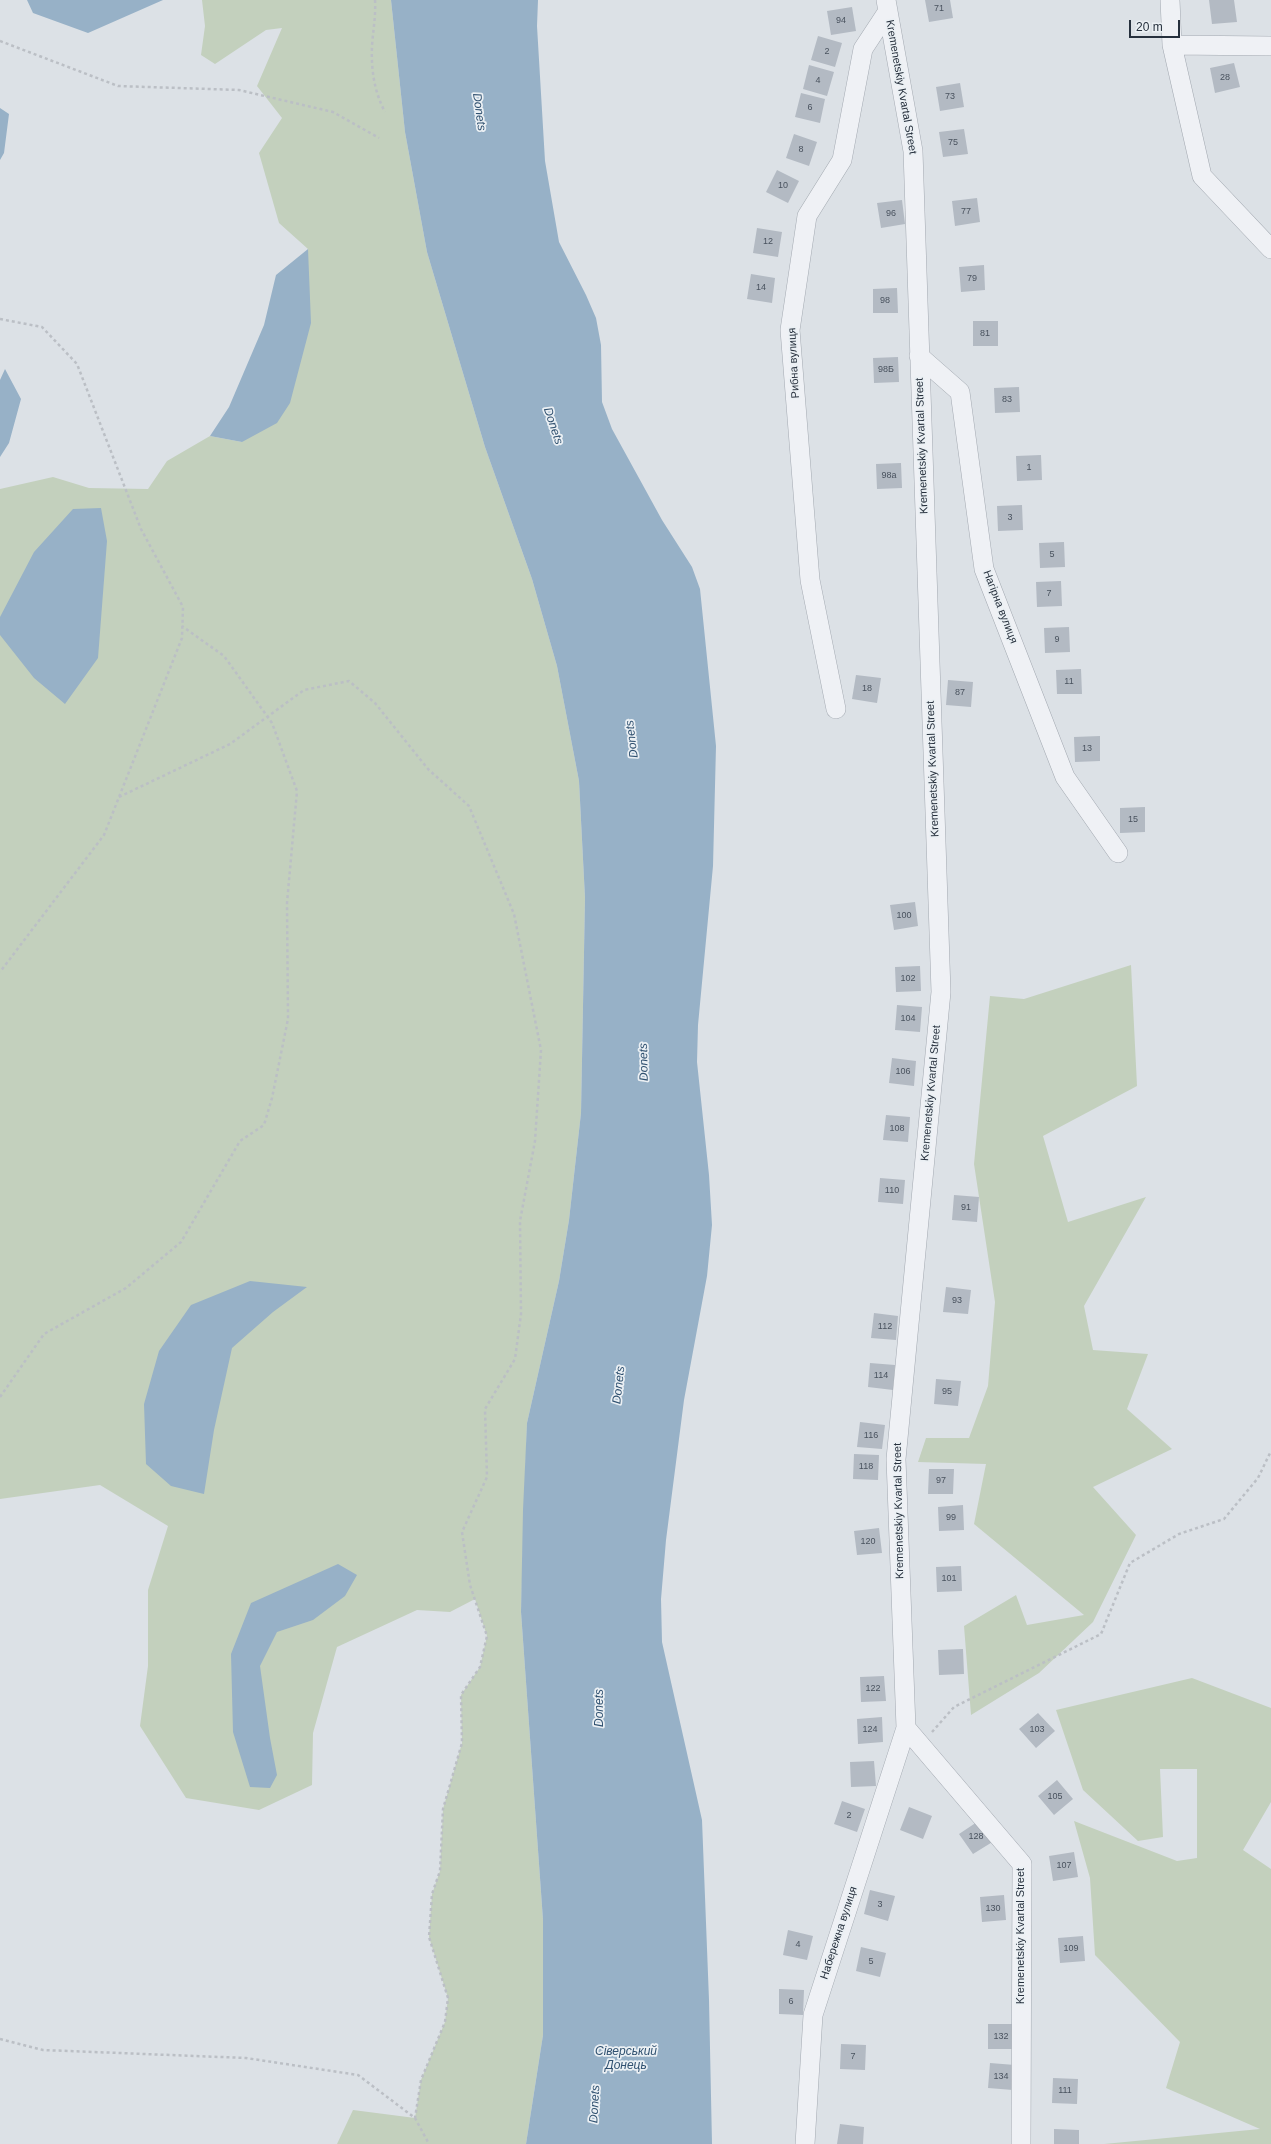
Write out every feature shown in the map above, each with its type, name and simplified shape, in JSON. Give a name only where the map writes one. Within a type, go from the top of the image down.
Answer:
[{"type":"street","points":[[1170,0],[1172,45],[1202,176],[1271,249]]},
{"type":"street","name":"Kremenetskiy Kvartal Street","points":[[887,5],[913,151],[941,992],[896,1459],[906,1728],[1022,1864],[1021,2144]]},
{"type":"street","name":"Рибна вулиця","points":[[836,710],[810,580],[790,330],[807,216],[842,160],[862,49],[887,5]]},
{"type":"street","points":[[1172,45],[1271,46]]},
{"type":"street","name":"Нагірна вулиця","points":[[919,356],[960,392],[984,569],[1065,777],[1118,853]]},
{"type":"street","name":"Набережна вулиця","points":[[805,2144],[813,2015],[906,1728]]},
{"type":"path","points":[[374,0],[376,14],[372,46],[373,73],[377,96],[385,112]]},
{"type":"path","points":[[0,41],[118,86],[238,90],[333,112],[380,138]]},
{"type":"path","points":[[0,319],[42,327],[77,364],[141,529],[183,607],[182,638],[104,835],[0,972]]},
{"type":"path","points":[[0,1397],[44,1334],[126,1288],[181,1242],[240,1141],[264,1125],[288,1019],[288,903],[297,792],[272,723],[268,717],[224,656],[182,626]]},
{"type":"path","points":[[119,797],[230,744],[304,690],[349,681],[375,703],[428,769],[469,806],[514,914],[541,1050],[535,1140],[520,1221],[521,1314],[515,1359],[485,1409],[487,1476],[462,1532],[470,1585],[487,1636],[480,1667],[460,1696],[462,1743],[443,1809],[440,1871],[432,1894],[429,1937],[448,1998],[445,2022],[421,2080],[415,2118]]},
{"type":"path","points":[[921,1746],[954,1706],[1101,1634],[1130,1563],[1179,1534],[1224,1519],[1258,1478],[1271,1451]]},
{"type":"path","points":[[0,2039],[43,2050],[246,2058],[358,2075],[415,2118],[429,2144]]},
{"type":"green space","points":[[202,0],[391,0],[405,132],[427,252],[485,447],[532,579],[557,666],[579,781],[585,898],[581,1113],[569,1220],[559,1281],[527,1423],[521,1612],[543,1920],[543,2035],[526,2144],[337,2144],[353,2110],[415,2118],[421,2080],[445,2022],[448,1998],[429,1937],[432,1894],[440,1871],[443,1809],[462,1743],[461,1695],[480,1667],[487,1636],[475,1599],[450,1612],[417,1610],[337,1647],[313,1733],[312,1785],[259,1810],[186,1798],[140,1726],[148,1666],[148,1590],[168,1526],[100,1485],[0,1499],[0,489],[53,477],[89,488],[148,489],[167,461],[210,436],[242,442],[308,249],[279,223],[259,153],[282,118],[257,86],[282,28],[266,30],[215,64],[201,55],[205,26]]},
{"type":"green space","points":[[1131,965],[1137,1086],[1043,1136],[1068,1222],[1146,1197],[1084,1306],[1093,1350],[1148,1354],[1127,1409],[1172,1449],[1093,1487],[1136,1535],[1093,1622],[1039,1673],[971,1715],[964,1626],[1016,1595],[1027,1625],[1084,1615],[974,1524],[986,1464],[918,1462],[926,1438],[969,1438],[988,1386],[995,1302],[974,1164],[990,996],[1024,999]]},
{"type":"green space","points":[[1192,1678],[1271,1708],[1271,1802],[1243,1850],[1271,1869],[1271,2144],[1104,2144],[1260,2129],[1166,2088],[1180,2042],[1095,1955],[1090,1878],[1074,1821],[1177,1861],[1197,1858],[1197,1769],[1160,1769],[1163,1837],[1138,1841],[1083,1790],[1056,1710]]},
{"type":"water","points":[[27,0],[163,0],[88,33],[33,13]]},
{"type":"water","name":"Сіверський Донець","points":[[391,0],[538,0],[537,26],[545,161],[559,242],[596,318],[601,345],[602,402],[612,429],[662,520],[692,567],[700,589],[716,746],[713,866],[698,1025],[697,1062],[709,1175],[712,1225],[707,1276],[684,1400],[666,1540],[661,1599],[662,1642],[702,1820],[709,2000],[712,2144],[526,2144],[543,2035],[543,1920],[521,1612],[523,1510],[527,1423],[559,1281],[569,1220],[581,1113],[585,898],[579,781],[557,666],[532,579],[485,447],[427,252],[405,132]]},
{"type":"water","points":[[0,108],[9,114],[4,153],[0,160]]},
{"type":"water","points":[[308,249],[311,323],[290,403],[277,423],[242,442],[210,436],[229,407],[264,325],[276,275]]},
{"type":"water","points":[[5,369],[21,399],[9,443],[0,457],[0,380]]},
{"type":"water","points":[[101,508],[107,541],[98,658],[65,704],[34,678],[0,635],[0,617],[34,552],[73,509]]},
{"type":"water","points":[[250,1281],[307,1287],[273,1312],[232,1348],[214,1430],[204,1494],[171,1486],[146,1464],[144,1404],[159,1351],[191,1305]]},
{"type":"water","points":[[338,1564],[357,1575],[345,1596],[313,1620],[277,1632],[260,1666],[270,1738],[277,1775],[270,1788],[250,1787],[233,1732],[231,1654],[251,1603]]},
{"type":"building","points":[[925,0],[950,0],[953,18],[929,22]]},
{"type":"building","points":[[1209,0],[1234,0],[1237,22],[1212,24]]},
{"type":"building","points":[[852,7],[856,31],[831,35],[827,11]]},
{"type":"building","points":[[818,36],[842,43],[835,67],[811,60]]},
{"type":"building","points":[[1234,63],[1240,87],[1215,93],[1210,68]]},
{"type":"building","points":[[809,65],[834,72],[827,96],[803,89]]},
{"type":"building","points":[[960,83],[964,107],[940,111],[936,87]]},
{"type":"building","points":[[801,93],[825,99],[820,123],[795,117]]},
{"type":"building","points":[[964,129],[968,154],[943,157],[939,132]]},
{"type":"building","points":[[794,134],[817,142],[809,166],[786,158]]},
{"type":"building","points":[[777,170],[799,181],[788,203],[766,192]]},
{"type":"building","points":[[977,198],[980,222],[955,226],[952,201]]},
{"type":"building","points":[[902,200],[905,224],[881,228],[877,203]]},
{"type":"building","points":[[757,228],[782,232],[778,257],[753,253]]},
{"type":"building","points":[[984,265],[985,290],[961,292],[959,267]]},
{"type":"building","points":[[751,274],[775,278],[772,303],[747,299]]},
{"type":"building","points":[[897,288],[898,313],[873,313],[873,289]]},
{"type":"building","points":[[973,321],[998,321],[998,346],[973,346]]},
{"type":"building","points":[[898,357],[899,382],[874,383],[873,358]]},
{"type":"building","points":[[1019,387],[1020,412],[995,413],[994,388]]},
{"type":"building","points":[[1041,455],[1042,480],[1017,481],[1016,456]]},
{"type":"building","points":[[901,463],[902,488],[877,489],[876,464]]},
{"type":"building","points":[[1022,505],[1023,530],[998,531],[997,506]]},
{"type":"building","points":[[1064,542],[1065,567],[1040,568],[1039,543]]},
{"type":"building","points":[[1061,581],[1062,606],[1037,607],[1036,582]]},
{"type":"building","points":[[1069,627],[1070,652],[1045,653],[1044,628]]},
{"type":"building","points":[[1081,669],[1082,694],[1057,694],[1056,670]]},
{"type":"building","points":[[856,675],[881,678],[877,703],[852,699]]},
{"type":"building","points":[[948,680],[973,682],[971,707],[946,705]]},
{"type":"building","points":[[1100,736],[1100,761],[1075,762],[1074,737]]},
{"type":"building","points":[[1145,807],[1145,832],[1120,833],[1120,808]]},
{"type":"building","points":[[915,902],[918,926],[894,930],[890,905]]},
{"type":"building","points":[[920,966],[921,991],[896,992],[895,967]]},
{"type":"building","points":[[897,1005],[922,1007],[920,1032],[895,1030]]},
{"type":"building","points":[[892,1058],[916,1061],[914,1086],[889,1083]]},
{"type":"building","points":[[886,1115],[910,1117],[908,1142],[883,1140]]},
{"type":"building","points":[[880,1178],[905,1180],[903,1204],[878,1202]]},
{"type":"building","points":[[954,1195],[979,1197],[977,1222],[952,1220]]},
{"type":"building","points":[[946,1287],[971,1290],[968,1314],[943,1312]]},
{"type":"building","points":[[874,1313],[898,1316],[896,1340],[871,1338]]},
{"type":"building","points":[[870,1363],[895,1365],[893,1390],[868,1387]]},
{"type":"building","points":[[936,1379],[961,1381],[958,1406],[934,1404]]},
{"type":"building","points":[[860,1422],[885,1425],[882,1449],[857,1447]]},
{"type":"building","points":[[854,1454],[879,1455],[878,1480],[853,1479]]},
{"type":"building","points":[[929,1469],[954,1469],[953,1494],[928,1494]]},
{"type":"building","points":[[963,1505],[964,1530],[939,1531],[938,1507]]},
{"type":"building","points":[[879,1528],[882,1553],[857,1555],[854,1531]]},
{"type":"building","points":[[961,1566],[962,1591],[937,1592],[936,1567]]},
{"type":"building","points":[[963,1649],[964,1674],[939,1675],[938,1650]]},
{"type":"building","points":[[884,1676],[886,1701],[861,1702],[860,1677]]},
{"type":"building","points":[[1038,1713],[1055,1731],[1036,1748],[1019,1729]]},
{"type":"building","points":[[882,1717],[883,1742],[858,1744],[857,1719]]},
{"type":"building","points":[[874,1761],[876,1786],[851,1787],[850,1762]]},
{"type":"building","points":[[1057,1780],[1073,1799],[1054,1815],[1038,1796]]},
{"type":"building","points":[[842,1801],[865,1809],[857,1832],[834,1824]]},
{"type":"building","points":[[909,1807],[932,1816],[923,1839],[900,1830]]},
{"type":"building","points":[[980,1820],[994,1841],[973,1854],[959,1834]]},
{"type":"building","points":[[1074,1852],[1078,1877],[1053,1881],[1049,1856]]},
{"type":"building","points":[[870,1890],[895,1896],[888,1921],[864,1914]]},
{"type":"building","points":[[1004,1895],[1006,1920],[982,1922],[980,1897]]},
{"type":"building","points":[[788,1930],[813,1936],[807,1960],[783,1955]]},
{"type":"building","points":[[1083,1936],[1085,1961],[1060,1963],[1058,1938]]},
{"type":"building","points":[[861,1947],[886,1953],[880,1977],[856,1971]]},
{"type":"building","points":[[779,1989],[804,1990],[803,2015],[779,2014]]},
{"type":"building","points":[[988,2024],[1013,2024],[1013,2049],[988,2049]]},
{"type":"building","points":[[841,2044],[866,2045],[865,2070],[840,2069]]},
{"type":"building","points":[[990,2063],[1015,2065],[1013,2090],[988,2088]]},
{"type":"building","points":[[1053,2078],[1078,2079],[1077,2104],[1052,2103]]},
{"type":"building","points":[[840,2124],[864,2127],[863,2144],[837,2144]]},
{"type":"building","points":[[1054,2129],[1079,2130],[1079,2144],[1054,2144]]},
{"type":"water label","name":"Donets","points":[[479,112]]},
{"type":"water label","name":"Donets","points":[[553,426]]},
{"type":"water label","name":"Donets","points":[[632,739]]},
{"type":"water label","name":"Donets","points":[[644,1062]]},
{"type":"water label","name":"Donets","points":[[619,1385]]},
{"type":"water label","name":"Donets","points":[[600,1708]]},
{"type":"water label","name":"Donets","points":[[595,2104]]}]
